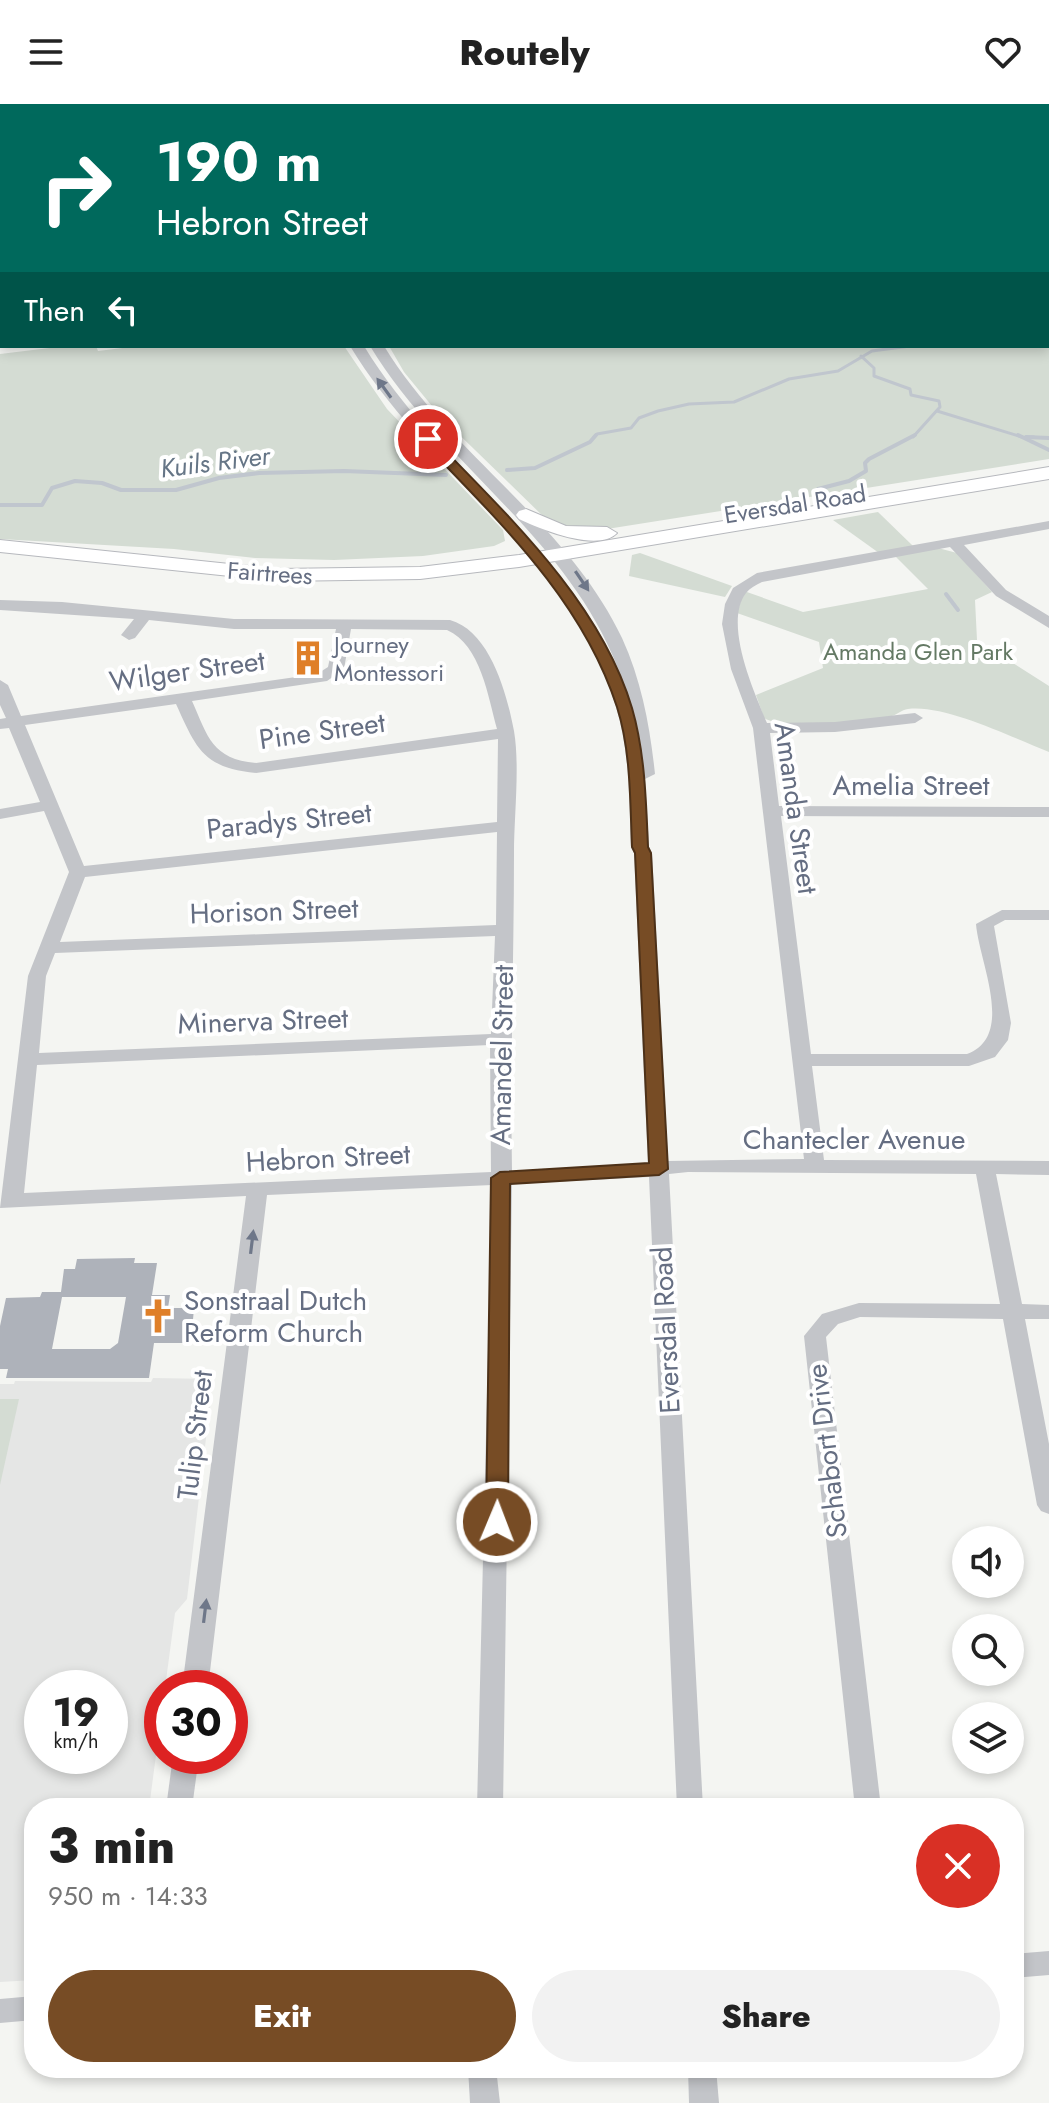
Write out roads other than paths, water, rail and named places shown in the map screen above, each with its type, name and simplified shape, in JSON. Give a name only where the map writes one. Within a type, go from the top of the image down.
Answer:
[{"type":"main road","name":"Eversdal Road","points":[[547,550],[618,532],[1049,463]]},
{"type":"main road","name":"Eversdal Road","points":[[547,550],[1049,473]]},
{"type":"main road","points":[[526,515],[549,527],[571,533],[618,532]]},
{"type":"main road","name":"Fairtrees","points":[[0,544],[253,573],[333,576],[420,573],[547,550]]},
{"type":"street","points":[[358,348],[405,415],[547,550]]},
{"type":"street","points":[[378,348],[404,388],[526,515],[547,550]]},
{"type":"street","name":"Amanda Street","points":[[815,1167],[761,728],[738,664],[732,636],[731,603],[740,586],[765,576],[1049,525]]},
{"type":"street","points":[[953,542],[1001,593],[1049,623]]},
{"type":"street","name":"Eversdal Road","points":[[547,550],[593,636],[625,708],[636,774],[640,847],[643,853],[690,1798]]},
{"type":"street","name":"Amandel Street","points":[[0,605],[146,614],[234,624],[432,624],[462,629],[492,681],[506,733],[506,826],[500,1039],[498,1458],[490,1798]]},
{"type":"street","points":[[129,635],[146,614]]},
{"type":"street","name":"Wilger Street","points":[[8,723],[327,676],[339,663],[344,626]]},
{"type":"street","points":[[0,685],[8,723],[50,805],[78,872],[37,976],[7,1201]]},
{"type":"street","name":"Pine Street","points":[[182,698],[209,752],[222,763],[236,767],[256,768],[506,733]]},
{"type":"street","points":[[761,728],[835,727],[915,718]]},
{"type":"street","points":[[0,814],[50,805]]},
{"type":"street","name":"Amelia Street","points":[[773,811],[1049,812]]},
{"type":"street","name":"Paradys Street","points":[[78,872],[506,826]]},
{"type":"street","points":[[803,1060],[969,1060],[986,1056],[998,1043],[1002,1025],[985,924],[990,918],[1002,915],[1049,915]]},
{"type":"street","name":"Horison Street","points":[[46,948],[505,930]]},
{"type":"street","name":"Minerva Street","points":[[28,1059],[500,1039]]},
{"type":"street","name":"Chantecler Avenue","points":[[659,1169],[688,1165],[1049,1168]]},
{"type":"street","points":[[985,1168],[1049,1505]]},
{"type":"street","name":"Hebron Street","points":[[7,1201],[659,1169]]},
{"type":"street","name":"Tulip Street","points":[[197,1670],[257,1189]]},
{"type":"street","name":"Schabort Drive","points":[[867,1798],[815,1336],[830,1319],[859,1310],[1049,1312]]},
{"type":"street","points":[[180,1798],[184,1774]]},
{"type":"street","points":[[1024,1965],[1049,1963]]},
{"type":"street","points":[[0,2011],[24,2009]]},
{"type":"street","points":[[483,2078],[485,2103]]},
{"type":"street","points":[[703,2078],[704,2103]]},
{"type":"waterway","name":"Kuils River","points":[[862,357],[872,351],[895,348]]},
{"type":"waterway","name":"Kuils River","points":[[596,435],[631,428],[639,418],[658,411],[689,404],[734,402],[789,379],[838,371],[862,357]]},
{"type":"waterway","points":[[862,357],[874,368],[874,376],[910,389],[911,395],[939,401],[940,407],[915,435]]},
{"type":"waterway","points":[[937,411],[1022,437]]},
{"type":"waterway","name":"Kuils River","points":[[507,470],[535,468],[590,442],[596,435]]},
{"type":"waterway","points":[[822,492],[818,489],[849,481],[866,471],[865,463],[869,459],[915,435]]},
{"type":"waterway","points":[[1018,435],[1049,450]]},
{"type":"waterway","points":[[1034,437],[1026,437],[1049,438]]},
{"type":"waterway","name":"Kuils River","points":[[0,505],[42,505],[52,488],[75,481],[102,483],[121,490],[176,490],[219,478],[259,473],[344,471],[446,475]]},
{"type":"waterway","points":[[946,594],[958,610]]},
{"type":"place","name":"Journey Montessori","points":[[308,658]]},
{"type":"place","name":"Sonstraal Dutch Reform Church","points":[[158,1316]]},
{"type":"park label","name":"Amanda Glen Park","points":[[918,651]]}]
